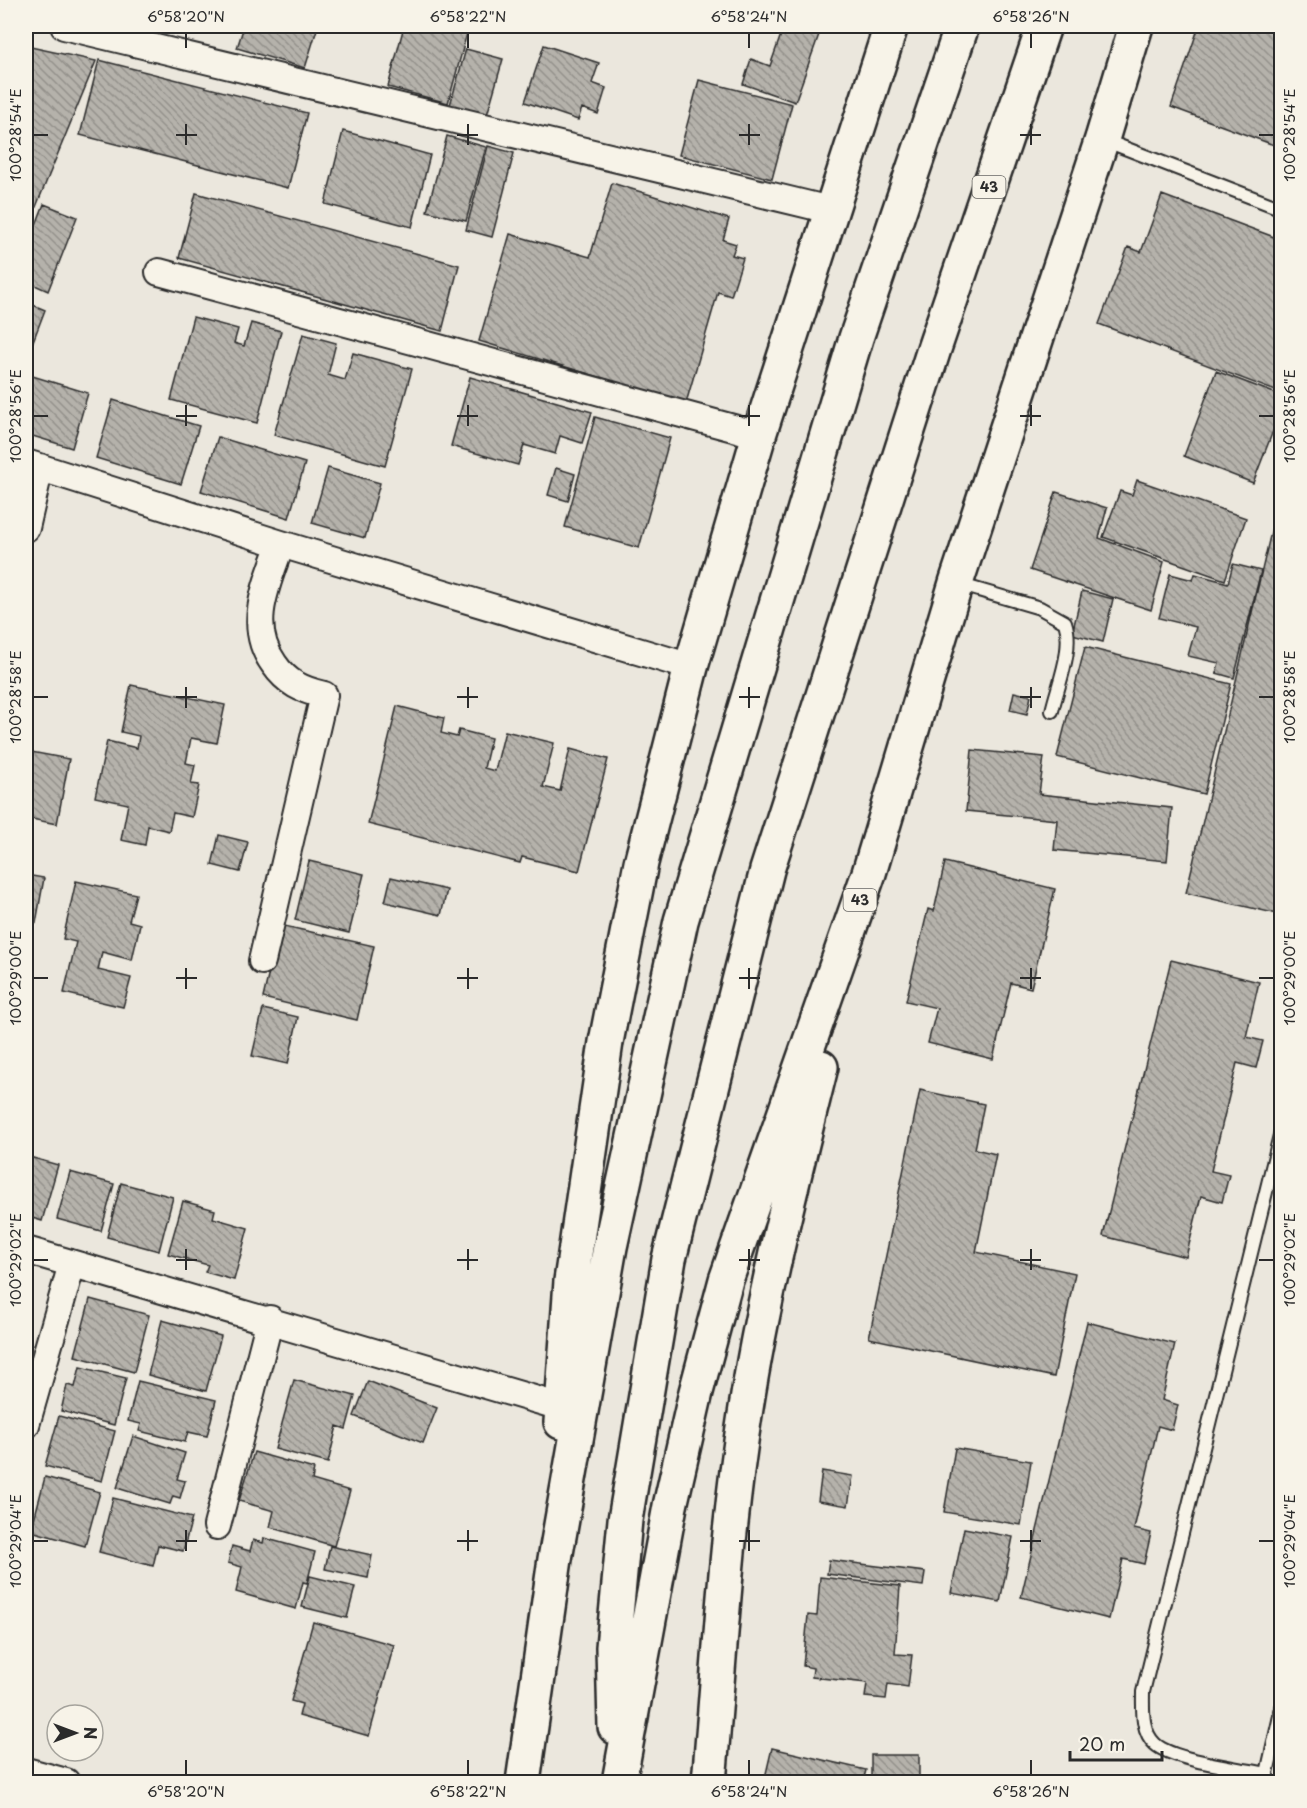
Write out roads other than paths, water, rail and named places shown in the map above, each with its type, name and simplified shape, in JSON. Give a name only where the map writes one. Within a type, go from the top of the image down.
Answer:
[{"type":"highway","points":[[555,1559],[561,1407],[571,1281],[606,1042],[641,863],[691,667],[759,435],[891,26]]},
{"type":"highway","points":[[523,1782],[555,1559],[610,1247],[681,921],[856,338],[962,26]]},
{"type":"highway","name":"43","points":[[618,1782],[613,1647],[625,1520],[669,1259],[767,870],[934,350],[1044,26]]},
{"type":"highway","name":"43","points":[[618,1782],[670,1506],[696,1392],[726,1280],[869,873],[956,583],[1102,139],[1136,26]]},
{"type":"highway","points":[[709,1782],[736,1478],[746,1408],[773,1263],[869,873]]},
{"type":"street","points":[[64,26],[830,210]]},
{"type":"street","points":[[159,272],[759,435]]},
{"type":"street","points":[[26,528],[33,465],[282,544],[691,667]]},
{"type":"street","points":[[262,961],[324,695],[299,688],[285,678],[272,662],[261,639],[262,599],[282,544]]},
{"type":"street","points":[[26,1250],[270,1319],[561,1407]]},
{"type":"street","points":[[26,1425],[72,1264]]},
{"type":"street","points":[[217,1526],[270,1319]]},
{"type":"street","points":[[26,1771],[66,1782]]},
{"type":"lane","points":[[1102,139],[1281,209]]},
{"type":"lane","points":[[956,583],[1040,608],[1065,622],[1069,634],[1067,651],[1052,711]]},
{"type":"lane","points":[[1281,1127],[1143,1692],[1143,1721],[1155,1744],[1176,1755],[1266,1778],[1281,1707]]}]
